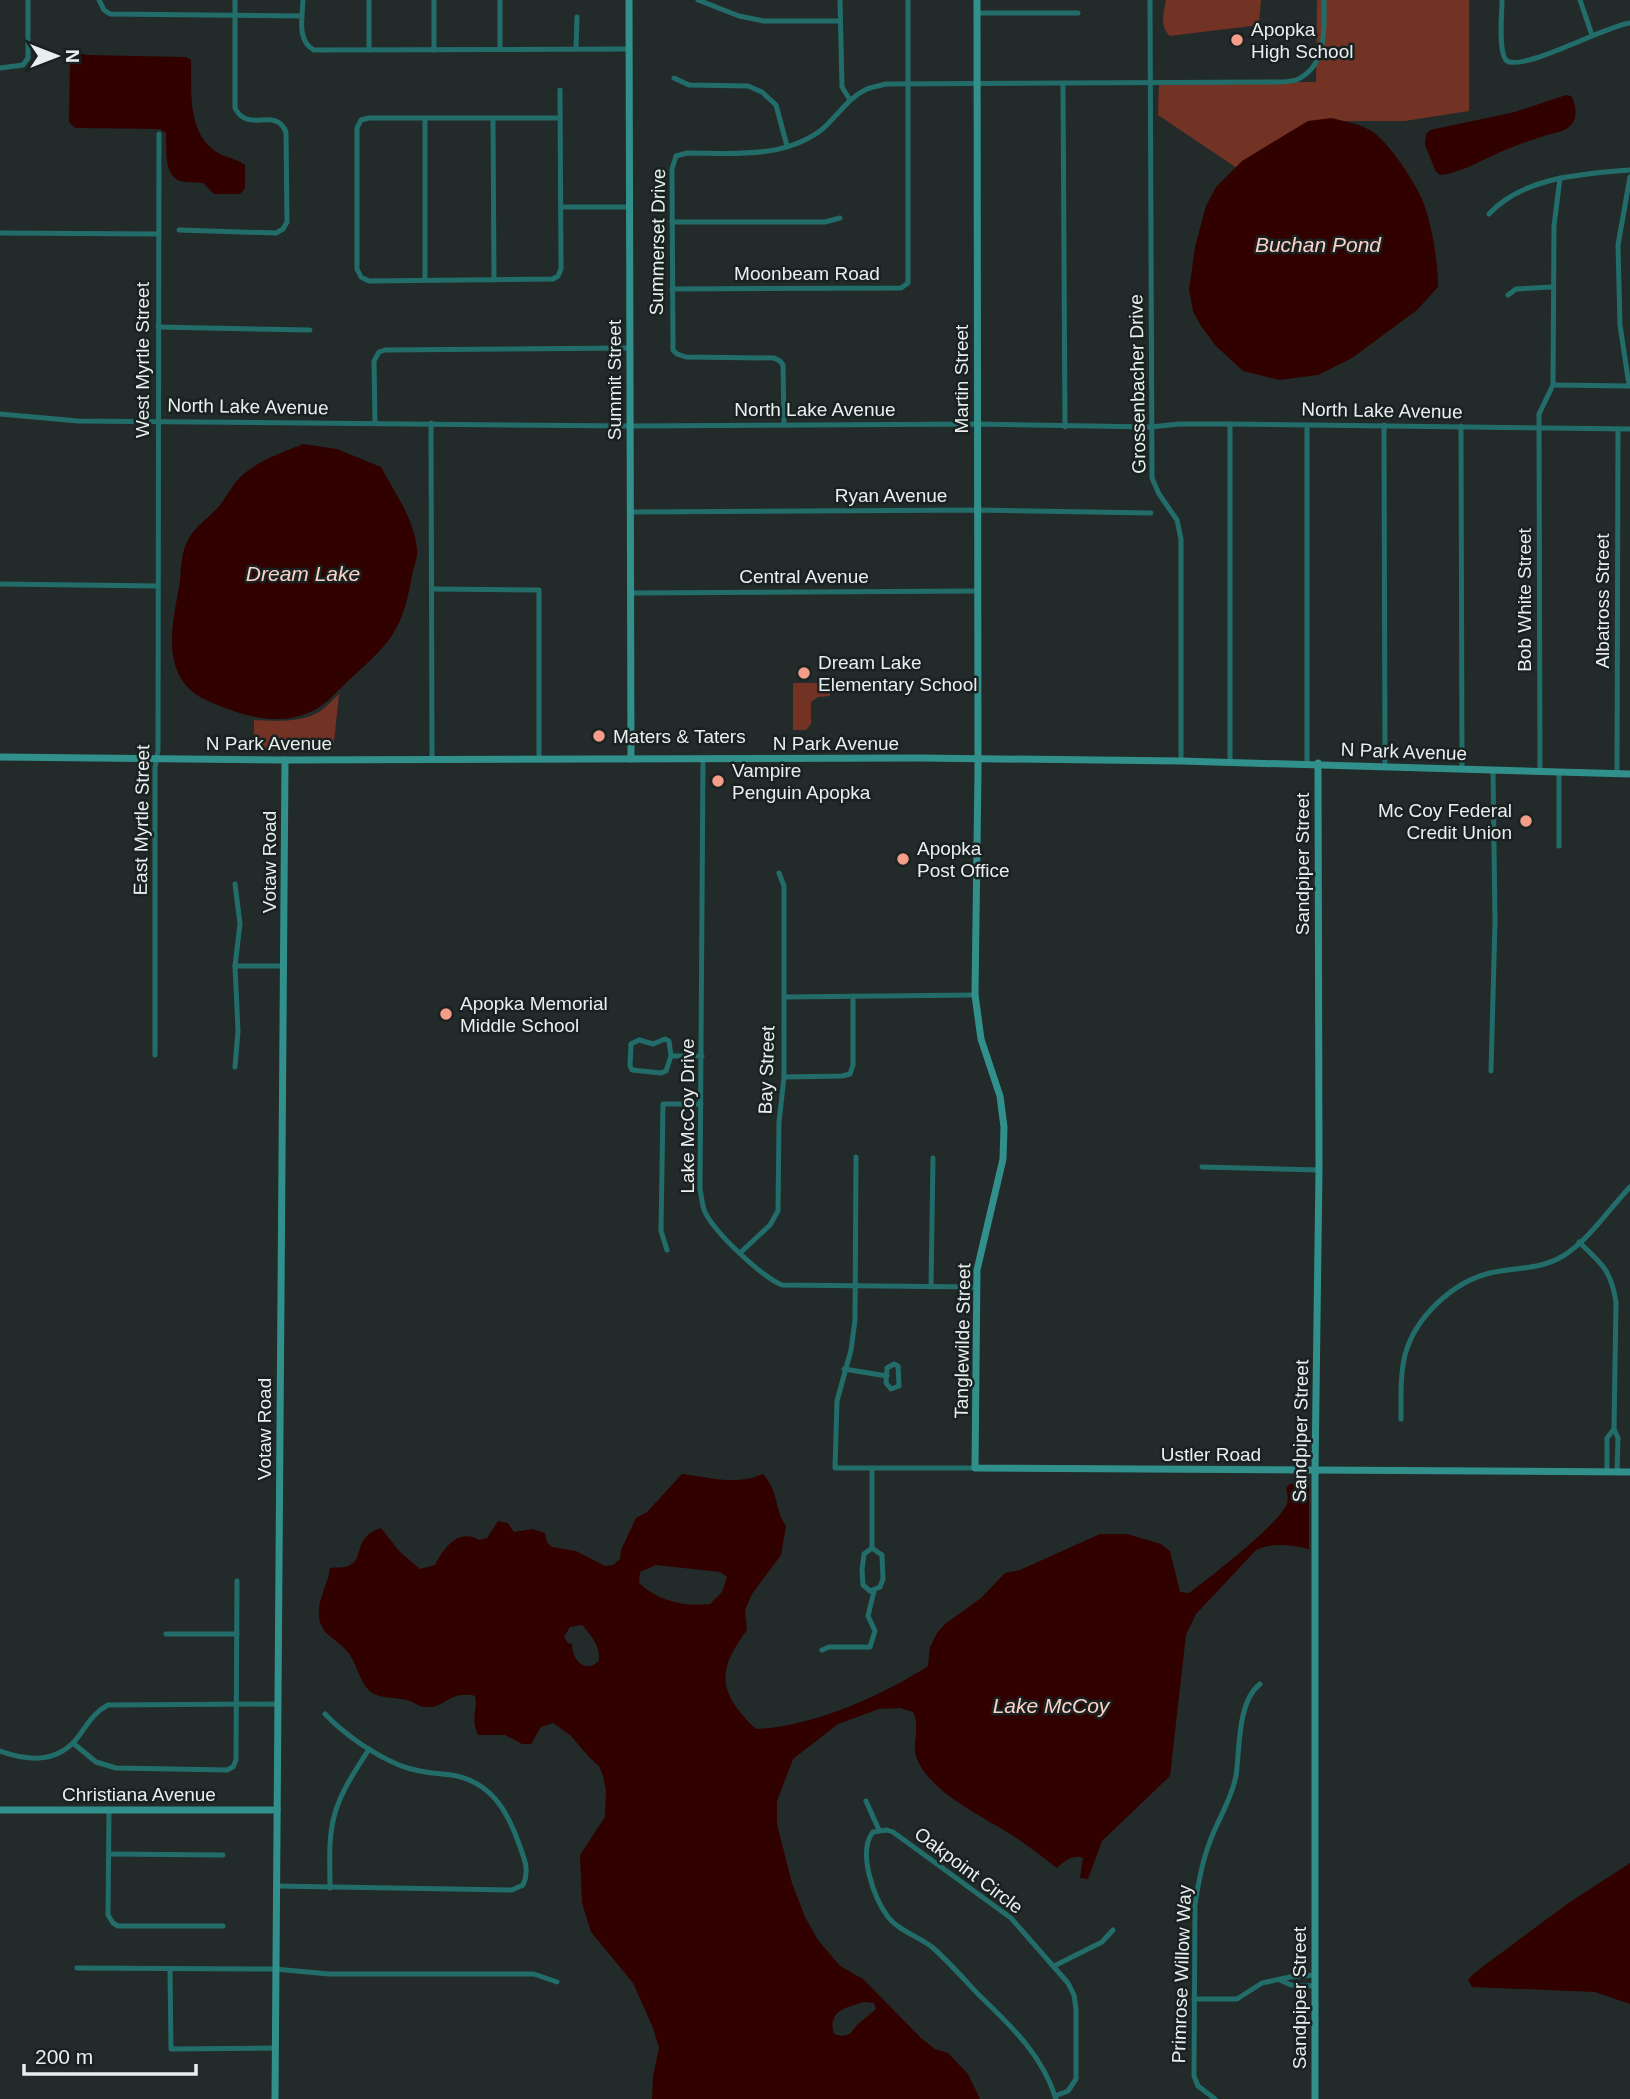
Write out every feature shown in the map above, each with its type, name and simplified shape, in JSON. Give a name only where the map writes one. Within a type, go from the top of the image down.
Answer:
[{"type":"street","points":[[0,68],[23,65],[28,58],[28,0]]},
{"type":"street","points":[[99,0],[104,10],[110,14],[302,16]]},
{"type":"street","points":[[179,230],[276,233],[283,229],[287,222],[286,132],[283,124],[275,120],[246,120],[239,116],[235,108],[235,0]]},
{"type":"street","points":[[303,0],[303,39],[306,46],[314,50],[629,49]]},
{"type":"street","points":[[369,0],[369,50]]},
{"type":"street","points":[[434,0],[434,50]]},
{"type":"street","points":[[500,0],[500,49]]},
{"type":"street","name":"Summit Street","points":[[629,0],[631,759]]},
{"type":"street","points":[[698,0],[739,16],[764,20],[840,21]]},
{"type":"street","points":[[840,0],[842,87],[850,100]]},
{"type":"street","points":[[908,0],[908,83]]},
{"type":"street","name":"Martin Street","points":[[976,0],[978,759]]},
{"type":"street","name":"Grossenbacher Drive","points":[[1150,0],[1152,478],[1159,494],[1177,520],[1181,539],[1181,761]]},
{"type":"street","name":"Summerset Drive","points":[[784,425],[783,365],[780,361],[774,358],[689,357],[677,354],[672,342],[672,169],[679,154],[766,153],[788,146],[821,130],[850,100],[864,90],[886,84],[1296,80],[1309,70],[1320,56],[1324,42],[1324,0]]},
{"type":"street","points":[[1502,0],[1502,48],[1504,58],[1509,62],[1532,60],[1621,24],[1630,23]]},
{"type":"street","points":[[1580,0],[1592,35]]},
{"type":"street","points":[[976,13],[1078,13]]},
{"type":"street","points":[[576,49],[577,17]]},
{"type":"street","points":[[674,78],[689,85],[748,86],[762,92],[776,105],[788,146]]},
{"type":"street","name":"Moonbeam Road","points":[[673,289],[901,288],[908,283],[908,83]]},
{"type":"street","points":[[1063,84],[1065,427]]},
{"type":"street","points":[[559,118],[361,120],[357,128],[358,269],[361,277],[369,281],[425,281],[553,279],[558,276],[561,269],[560,90]]},
{"type":"street","points":[[425,118],[425,281]]},
{"type":"street","points":[[493,118],[494,280]]},
{"type":"street","name":"West Myrtle Street","points":[[158,586],[159,134]]},
{"type":"street","points":[[1489,214],[1502,200],[1560,178],[1630,170]]},
{"type":"street","points":[[1552,385],[1630,386],[1619,325],[1618,245],[1630,177]]},
{"type":"street","name":"Bob White Street","points":[[1540,771],[1539,414],[1552,385],[1554,226],[1560,178]]},
{"type":"street","points":[[561,207],[629,207]]},
{"type":"street","points":[[673,222],[825,222],[840,218]]},
{"type":"street","points":[[0,233],[158,234]]},
{"type":"street","points":[[1508,295],[1516,289],[1552,287]]},
{"type":"street","points":[[159,327],[310,330]]},
{"type":"street","points":[[375,423],[374,361],[379,352],[385,350],[630,348]]},
{"type":"street","name":"North Lake Avenue","points":[[0,414],[78,421],[630,426],[977,424],[1151,427],[1230,424],[1630,429]]},
{"type":"street","points":[[431,423],[432,760]]},
{"type":"street","points":[[1230,424],[1230,761]]},
{"type":"street","points":[[1307,425],[1307,763]]},
{"type":"street","points":[[1384,425],[1385,766]]},
{"type":"street","points":[[1461,426],[1462,769]]},
{"type":"street","name":"Albatross Street","points":[[1617,773],[1618,429]]},
{"type":"street","name":"Ryan Avenue","points":[[631,512],[978,510],[1151,513]]},
{"type":"street","points":[[0,584],[158,586]]},
{"type":"street","name":"East Myrtle Street","points":[[155,1055],[158,586]]},
{"type":"street","points":[[432,589],[539,590],[539,760]]},
{"type":"street","name":"Central Avenue","points":[[631,593],[977,591]]},
{"type":"street","name":"N Park Avenue","points":[[0,757],[1230,761],[1630,774]]},
{"type":"street","name":"Lake McCoy Drive","points":[[703,758],[700,1190],[705,1212],[740,1253],[768,1279],[782,1284],[977,1287]]},
{"type":"street","name":"Tanglewilde Street","points":[[975,1468],[977,1287],[981,1248],[1003,1159],[1004,1128],[1000,1096],[981,1039],[975,995],[978,759]]},
{"type":"street","name":"Votaw Road","points":[[275,2099],[285,760]]},
{"type":"street","name":"Sandpiper Street","points":[[1315,2099],[1318,764]]},
{"type":"street","points":[[1491,1071],[1495,922],[1493,770]]},
{"type":"street","points":[[1559,772],[1559,846]]},
{"type":"street","name":"Bay Street","points":[[740,1253],[770,1225],[778,1211],[784,997],[784,887],[779,873]]},
{"type":"street","points":[[235,884],[240,924],[235,966],[238,1031],[235,1067]]},
{"type":"street","points":[[235,966],[283,966]]},
{"type":"street","points":[[784,997],[975,995]]},
{"type":"street","points":[[783,1077],[850,1074],[853,1065],[853,996]]},
{"type":"street","points":[[639,1040],[653,1044],[668,1040],[671,1056],[666,1071],[661,1073],[635,1071],[630,1066],[631,1044],[639,1040]]},
{"type":"street","points":[[671,1056],[702,1056]]},
{"type":"street","points":[[667,1250],[661,1231],[663,1104],[701,1104]]},
{"type":"street","points":[[856,1157],[856,1286],[850,1350],[845,1368],[887,1376]]},
{"type":"street","points":[[931,1287],[933,1158]]},
{"type":"street","points":[[1202,1167],[1319,1170]]},
{"type":"street","points":[[1401,1419],[1405,1355],[1412,1337],[1439,1301],[1487,1273],[1546,1264],[1563,1255],[1579,1242],[1630,1187]]},
{"type":"street","points":[[1579,1242],[1608,1272],[1616,1302],[1614,1429],[1618,1438],[1617,1472]]},
{"type":"street","name":"Ustler Road","points":[[845,1368],[837,1401],[835,1468],[1630,1472]]},
{"type":"street","points":[[1606,1472],[1607,1438],[1614,1429]]},
{"type":"street","points":[[1606,1450],[1617,1450]]},
{"type":"street","points":[[872,1469],[872,1548]]},
{"type":"street","points":[[822,1650],[829,1647],[870,1647],[875,1631],[868,1616],[874,1591],[883,1579],[882,1555],[872,1548]]},
{"type":"street","points":[[872,1548],[864,1554],[862,1576],[865,1588],[874,1591]]},
{"type":"street","points":[[73,1743],[96,1762],[116,1768],[227,1770],[233,1767],[236,1760],[237,1581]]},
{"type":"street","points":[[166,1634],[237,1634]]},
{"type":"street","name":"Primrose Willow Way","points":[[1215,2099],[1198,2086],[1194,2076],[1195,1905],[1198,1880],[1209,1845],[1228,1804],[1236,1777],[1239,1740],[1247,1703],[1251,1691],[1259,1684]]},
{"type":"street","points":[[0,1751],[34,1760],[49,1757],[73,1743],[95,1712],[108,1705],[277,1704]]},
{"type":"street","points":[[276,1886],[512,1890],[523,1885],[527,1877],[527,1867],[505,1810],[493,1795],[466,1778],[412,1770],[369,1749],[325,1714]]},
{"type":"street","points":[[330,1888],[330,1837],[333,1818],[339,1800],[369,1749]]},
{"type":"street","points":[[866,1801],[879,1830]]},
{"type":"street","name":"Christiana Avenue","points":[[0,1810],[277,1810]]},
{"type":"street","points":[[109,1810],[108,1915],[113,1923],[118,1926],[223,1926]]},
{"type":"street","name":"Oakpoint Circle","points":[[879,1830],[893,1832],[1011,1918],[1068,1983],[1074,1995],[1076,2067],[1074,2086],[1068,2091],[1055,2097],[1045,2071],[1021,2037],[931,1947],[890,1919],[872,1888],[867,1846],[873,1832],[879,1830]]},
{"type":"street","points":[[108,1854],[223,1855]]},
{"type":"street","points":[[1054,1966],[1102,1942],[1113,1930]]},
{"type":"street","points":[[77,1968],[275,1969],[329,1974],[534,1974],[556,1982]]},
{"type":"street","points":[[170,1969],[171,2049],[275,2048]]},
{"type":"street","points":[[1194,1999],[1237,1999],[1262,1983],[1315,1975]]},
{"type":"street","points":[[1280,1980],[1291,1985],[1315,1986]]},
{"type":"shaded area","points":[[1166,0],[1261,0],[1259,25],[1170,36],[1163,24]]},
{"type":"shaded area","points":[[1317,0],[1469,0],[1469,111],[1405,121],[1323,121],[1268,189],[1158,115],[1159,82],[1316,82]]},
{"type":"shaded area","points":[[793,683],[830,683],[830,696],[818,697],[811,702],[811,724],[806,730],[793,730]]},
{"type":"shaded area","points":[[339,694],[333,751],[254,749],[254,720],[286,721],[310,716],[323,709]]},
{"type":"water","points":[[74,52],[88,55],[186,57],[191,60],[196,125],[209,146],[245,165],[245,188],[240,194],[214,194],[203,183],[182,182],[175,178],[168,167],[166,133],[160,129],[75,128],[69,122],[70,60]]},
{"type":"water","points":[[1566,95],[1571,96],[1576,112],[1575,119],[1567,128],[1460,170],[1440,175],[1436,172],[1425,145],[1426,134],[1430,130],[1515,112]]},
{"type":"water","name":"Buchan Pond","points":[[1332,118],[1373,132],[1387,146],[1410,178],[1425,207],[1436,257],[1438,287],[1417,310],[1352,358],[1318,375],[1279,380],[1243,371],[1215,345],[1193,311],[1189,290],[1195,247],[1206,206],[1216,187],[1242,161],[1308,121]]},
{"type":"water","name":"Dream Lake","points":[[303,444],[337,449],[381,467],[408,517],[417,555],[398,625],[372,659],[319,708],[296,717],[261,718],[207,701],[188,688],[176,668],[172,650],[173,621],[182,560],[191,535],[220,505],[242,475],[266,459]]},
{"type":"water","name":"Lake McCoy","points":[[682,1474],[733,1480],[763,1474],[772,1487],[779,1513],[786,1526],[781,1555],[752,1594],[745,1610],[747,1630],[726,1670],[728,1693],[743,1716],[756,1729],[800,1723],[822,1716],[868,1699],[910,1677],[928,1666],[930,1647],[945,1624],[981,1598],[1005,1573],[1020,1570],[1100,1534],[1127,1534],[1161,1544],[1170,1551],[1180,1592],[1189,1593],[1271,1524],[1287,1504],[1286,1488],[1290,1484],[1307,1482],[1309,1485],[1309,1549],[1275,1545],[1256,1550],[1196,1614],[1186,1635],[1170,1776],[1102,1841],[1088,1879],[1080,1878],[1083,1858],[1073,1858],[1057,1868],[1018,1839],[947,1795],[935,1784],[924,1772],[915,1753],[916,1724],[913,1712],[900,1708],[879,1709],[838,1724],[793,1759],[777,1801],[777,1824],[792,1883],[805,1917],[818,1940],[840,1966],[863,1979],[921,2038],[935,2049],[948,2053],[968,2074],[980,2099],[652,2099],[653,2076],[659,2048],[653,2028],[633,1983],[591,1932],[582,1903],[580,1855],[605,1817],[606,1790],[599,1766],[570,1735],[553,1723],[541,1727],[531,1744],[522,1744],[505,1735],[478,1735],[475,1724],[475,1696],[458,1696],[437,1706],[425,1707],[403,1699],[372,1693],[363,1682],[348,1652],[325,1632],[320,1622],[320,1604],[330,1568],[346,1567],[353,1563],[366,1537],[381,1528],[399,1551],[420,1569],[435,1565],[447,1546],[458,1538],[487,1538],[498,1521],[508,1523],[514,1532],[532,1529],[545,1533],[547,1542],[552,1547],[576,1551],[605,1566],[613,1565],[620,1559],[621,1550],[636,1518],[647,1512]],"holes":[[[656,1565],[720,1572],[727,1577],[722,1592],[710,1604],[691,1605],[663,1598],[639,1583],[640,1572]],[[582,1625],[592,1637],[599,1655],[599,1661],[594,1665],[584,1666],[577,1660],[572,1644],[564,1637],[570,1627]],[[865,2002],[874,2003],[876,2009],[850,2034],[834,2034],[833,2020],[845,2008]]]},
{"type":"water","points":[[1630,1863],[1630,2004],[1595,1992],[1472,1987],[1468,1980],[1473,1974],[1567,1904]]},
{"type":"place","name":"Apopka High School","points":[[1237,40]]},
{"type":"place","name":"Dream Lake Elementary School","points":[[804,673]]},
{"type":"place","name":"Maters & Taters","points":[[599,736]]},
{"type":"place","name":"Vampire Penguin Apopka","points":[[718,781]]},
{"type":"place","name":"Mc Coy Federal Credit Union","points":[[1526,821]]},
{"type":"place","name":"Apopka Post Office","points":[[903,859]]},
{"type":"place","name":"Apopka Memorial Middle School","points":[[446,1014]]}]
